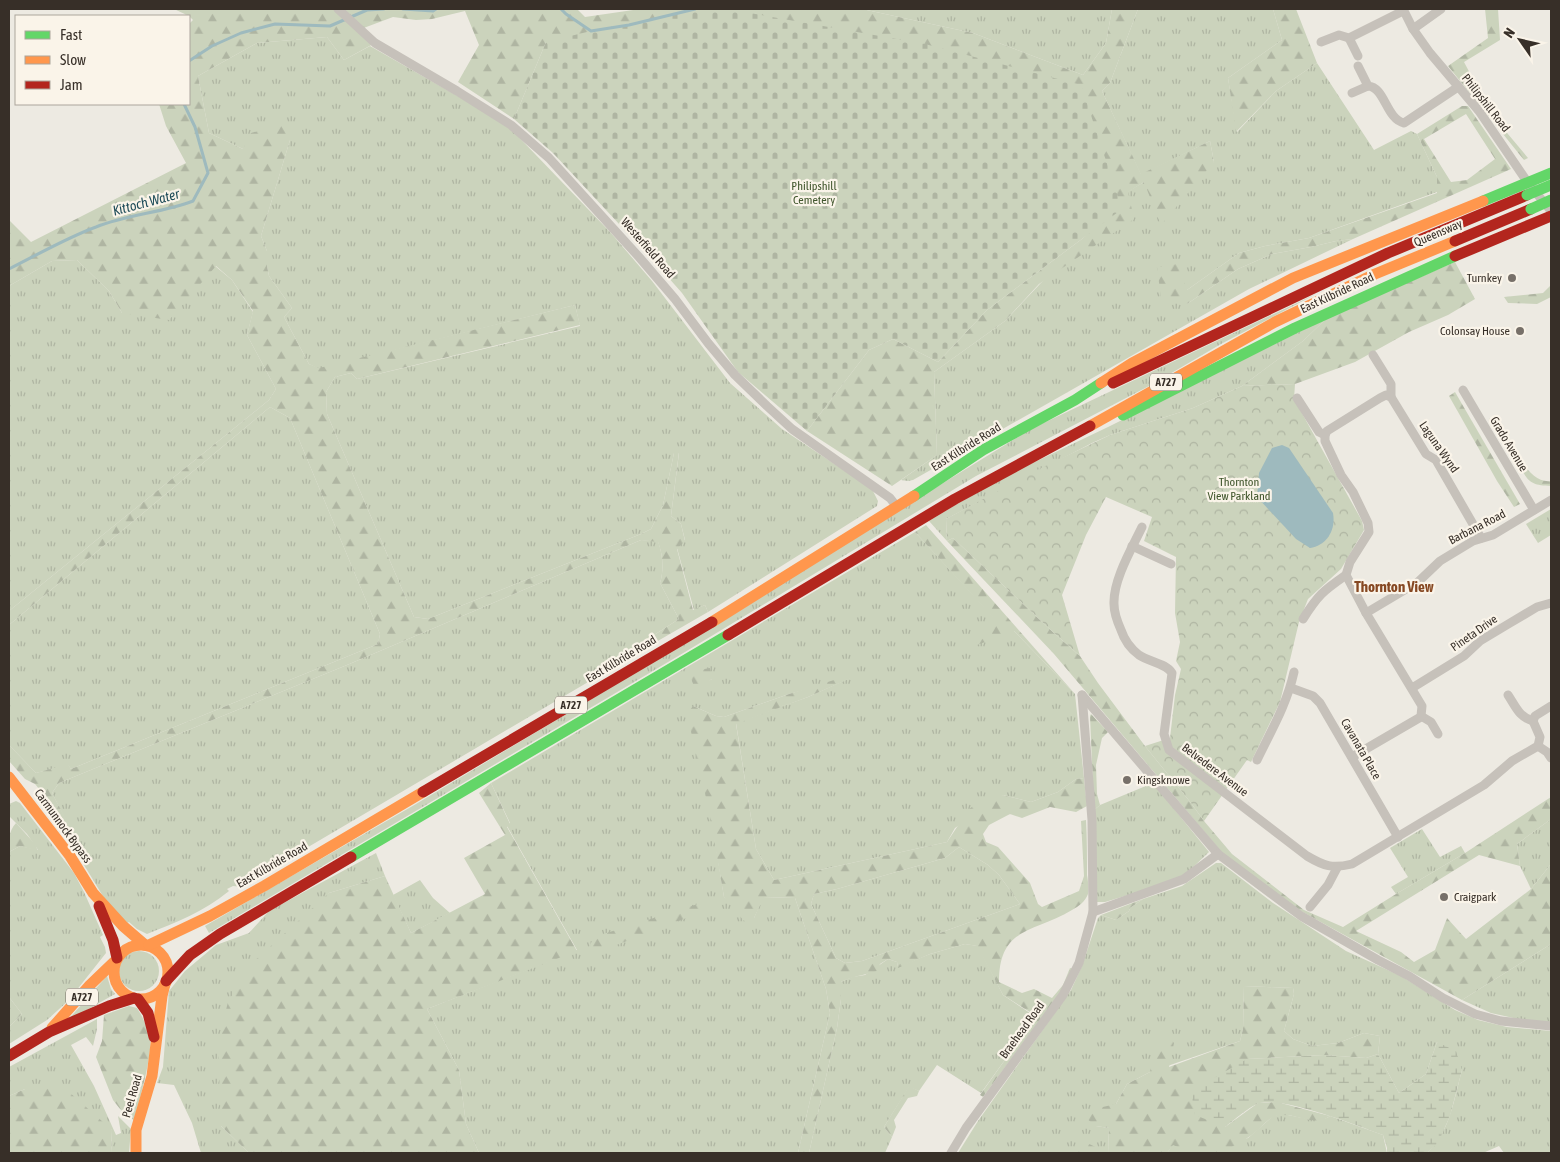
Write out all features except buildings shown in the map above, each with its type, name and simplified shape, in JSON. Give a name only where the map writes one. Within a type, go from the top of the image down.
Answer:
[{"type":"main road","name":"East Kilbride Road","points":[[147,945],[210,916],[280,876],[733,610],[984,450],[1075,400],[1132,363],[1294,278],[1551,173]]},
{"type":"main road","name":"Queensway","points":[[1338,276],[1388,253],[1551,185]]},
{"type":"main road","name":"Queensway","points":[[1337,293],[1375,274],[1551,200]]},
{"type":"main road","name":"East Kilbride Road","points":[[1058,444],[1162,397],[1249,350],[1393,282],[1551,216]]},
{"type":"main road","name":"East Kilbride Road","points":[[1075,400],[1145,369],[1338,276]]},
{"type":"main road","name":"East Kilbride Road","points":[[166,983],[190,955],[220,934],[610,706],[955,499],[1058,444],[1210,356],[1275,322],[1337,293]]},
{"type":"main road","name":"Carmunnock Bypass","points":[[9,776],[70,856],[93,893],[112,940],[116,960]]},
{"type":"main road","name":"Carmunnock Bypass","points":[[93,893],[123,926],[147,945]]},
{"type":"main road","points":[[147,945],[162,954],[168,972],[166,983],[154,996],[136,999],[124,994],[116,985],[114,977],[116,960],[125,949],[132,946],[147,945]]},
{"type":"main road","name":"A727","points":[[49,1032],[76,1004],[101,973],[116,960]]},
{"type":"main road","name":"Peel Road","points":[[136,1153],[136,1130],[152,1076],[162,996],[166,983]]},
{"type":"main road","name":"Peel Road","points":[[136,999],[148,1013],[156,1046]]},
{"type":"main road","name":"A727","points":[[9,1056],[49,1032],[109,1006],[136,999]]},
{"type":"street","name":"Westerfield Road","points":[[338,9],[375,43],[511,125],[549,158],[640,257],[735,375],[792,429],[890,498],[897,507]]},
{"type":"street","points":[[1413,28],[1441,9]]},
{"type":"street","points":[[1321,42],[1339,35],[1349,38],[1403,10]]},
{"type":"street","name":"Philipshill Road","points":[[1403,10],[1430,53],[1479,111],[1528,182],[1551,211]]},
{"type":"street","points":[[1349,38],[1358,56]]},
{"type":"street","points":[[1358,66],[1368,86]]},
{"type":"street","points":[[1352,94],[1368,86],[1373,86],[1394,118],[1404,122],[1458,87]]},
{"type":"street","name":"Laguna Wynd","points":[[1373,355],[1391,384],[1391,397],[1426,454],[1436,460],[1481,538]]},
{"type":"street","name":"Grado Avenue","points":[[1463,390],[1534,510]]},
{"type":"street","points":[[1304,619],[1315,600],[1323,591],[1346,576],[1350,562],[1369,532],[1368,523],[1353,492],[1341,475],[1325,441],[1325,435],[1330,428],[1359,410],[1386,396],[1391,397]]},
{"type":"street","points":[[1297,398],[1319,432],[1325,435]]},
{"type":"street","name":"Barbana Road","points":[[1366,613],[1418,582],[1440,561],[1481,538],[1491,536],[1551,500]]},
{"type":"street","name":"Belvedere Avenue","points":[[1142,527],[1132,546],[1115,591],[1114,604],[1116,617],[1123,636],[1138,654],[1167,668],[1172,673],[1164,734],[1169,750],[1307,856],[1322,864],[1337,868]]},
{"type":"street","points":[[1132,546],[1171,564]]},
{"type":"street","points":[[1346,576],[1422,706],[1421,716]]},
{"type":"street","name":"Pineta Drive","points":[[1412,688],[1464,656],[1488,636],[1537,607],[1551,603]]},
{"type":"street","points":[[1257,760],[1283,709],[1291,688],[1294,672]]},
{"type":"street","name":"Cavanata Place","points":[[1291,688],[1313,696],[1320,703],[1398,836]]},
{"type":"street","name":"Braehead Road","points":[[951,1153],[966,1128],[1063,995],[1079,963],[1093,912],[1092,820],[1082,695],[1218,854]]},
{"type":"street","points":[[1508,695],[1521,715],[1525,719],[1533,721]]},
{"type":"street","points":[[1310,907],[1328,885],[1337,868],[1352,864],[1484,785],[1512,761],[1538,746],[1540,737],[1533,721],[1535,716],[1551,706]]},
{"type":"street","points":[[1352,758],[1421,716]]},
{"type":"street","points":[[1421,716],[1431,722],[1438,734]]},
{"type":"street","points":[[1538,746],[1547,752],[1551,758]]},
{"type":"street","points":[[1093,912],[1184,879],[1218,854],[1301,916],[1409,976],[1460,1007],[1474,1014],[1501,1021],[1551,1026]]},
{"type":"green space","points":[[174,9],[577,9],[585,17],[640,9],[862,9],[973,33],[1083,75],[1106,43],[1112,9],[1138,9],[1110,83],[1102,91],[1141,174],[1210,141],[1214,162],[1161,225],[1144,182],[1128,192],[1134,219],[1039,284],[1005,321],[934,372],[937,455],[892,486],[807,431],[869,350],[893,339],[938,362],[987,310],[1122,209],[546,42],[514,119],[458,82],[479,45],[465,11],[432,19],[416,20],[393,17],[361,29],[375,43],[344,60],[327,37],[257,43],[198,76],[209,133],[243,149],[251,133],[280,125],[287,128],[290,140],[261,236],[267,251],[269,276],[292,308],[284,317],[309,364],[319,368],[575,305],[580,325],[357,379],[351,373],[335,377],[326,392],[327,414],[414,617],[428,619],[651,529],[663,505],[674,453],[679,452],[671,516],[681,524],[685,541],[677,549],[693,610],[705,605],[708,612],[656,642],[654,635],[679,619],[660,583],[662,562],[658,542],[641,540],[347,665],[59,783],[52,793],[76,838],[70,842],[43,801],[40,790],[35,784],[25,779],[9,761],[9,745],[36,773],[68,764],[71,769],[378,644],[380,634],[290,418],[270,407],[9,625],[9,611],[269,400],[276,389],[247,335],[253,311],[232,280],[216,266],[169,320],[122,313],[109,291],[77,260],[52,261],[9,286],[9,220],[31,242],[186,163],[166,126],[159,105],[190,105],[190,23],[193,20],[190,15]]},
{"type":"green space","name":"Philipshill Cemetery","points":[[695,9],[727,9],[925,44],[1081,85],[1122,209],[987,310],[938,362],[893,339],[869,350],[807,431],[738,372],[682,293],[659,267],[553,153],[514,119],[546,42]]},
{"type":"green space","points":[[862,9],[1112,9],[1106,43],[1083,75],[973,33]]},
{"type":"green space","points":[[1138,9],[1273,9],[1282,40],[1228,78],[1237,132],[1276,91],[1317,63],[1374,150],[1411,131],[1417,134],[1437,177],[1437,192],[1309,238],[1239,253],[1187,290],[1187,304],[1238,269],[1272,254],[1353,239],[1249,289],[913,480],[901,480],[937,455],[934,372],[1005,321],[1127,192],[1144,182],[1214,162],[1210,141],[1141,175],[1102,91],[1110,83]]},
{"type":"green space","points":[[1273,9],[1296,9],[1317,63],[1276,91],[1236,132],[1228,78],[1282,40]]},
{"type":"green space","points":[[1485,9],[1498,9],[1500,40],[1464,62],[1492,115],[1528,158],[1524,160],[1448,66],[1488,38]]},
{"type":"green space","points":[[327,37],[344,60],[370,46],[496,118],[510,128],[611,233],[652,281],[730,383],[782,429],[872,489],[878,501],[877,506],[708,612],[705,605],[694,610],[677,548],[685,540],[681,524],[671,516],[679,453],[674,453],[663,505],[651,529],[428,619],[414,617],[327,414],[326,392],[335,377],[351,373],[357,379],[580,326],[575,305],[319,369],[309,364],[284,317],[292,308],[269,276],[267,251],[261,236],[290,140],[243,149],[209,133],[198,76],[257,43]]},
{"type":"green space","points":[[1462,106],[1468,106],[1511,169],[1353,239],[1272,254],[1238,269],[1187,304],[1161,298],[1157,267],[1177,264],[1187,290],[1239,253],[1309,238],[1437,193],[1437,177],[1417,134]],"holes":[[[1466,114],[1495,159],[1467,180],[1451,182],[1424,139]]]},
{"type":"green space","points":[[77,260],[109,291],[122,313],[215,266],[232,280],[253,312],[247,335],[276,389],[269,400],[9,611],[9,286],[52,261]]},
{"type":"green space","points":[[1455,262],[1475,299],[1448,315],[1409,332],[1355,362],[1295,384],[1242,386],[1303,341],[1327,318]]},
{"type":"green space","points":[[1551,285],[1551,297],[1537,304],[1508,303],[1504,297],[1543,293]]},
{"type":"green space","points":[[1316,294],[1221,344],[1151,385],[976,476],[685,652],[209,933],[205,926],[416,804],[585,703],[1031,429]]},
{"type":"green space","points":[[1327,318],[1303,341],[1242,386],[1193,408],[1110,435],[1092,443],[946,519],[947,541],[929,521],[997,480]]},
{"type":"green space","name":"Thornton View Parkland","points":[[1295,384],[1294,399],[1362,521],[1364,530],[1341,569],[1308,599],[1299,622],[1280,702],[1251,762],[1247,760],[1204,821],[1145,746],[1170,738],[1175,695],[1181,669],[1176,661],[1180,642],[1175,613],[1176,557],[1144,541],[1152,517],[1106,497],[1086,535],[1062,595],[1080,656],[953,538],[947,541],[946,519],[1039,469],[1110,435],[1193,408],[1242,386]]},
{"type":"green space","points":[[1455,392],[1520,504],[1514,507],[1497,481],[1449,396]]},
{"type":"green space","points":[[270,407],[290,418],[380,634],[378,644],[71,769],[68,765],[36,773],[9,745],[9,625]]},
{"type":"green space","points":[[1495,415],[1516,450],[1513,452],[1510,448],[1506,449],[1489,419]]},
{"type":"green space","points":[[1524,464],[1535,477],[1551,481],[1551,486],[1535,484],[1528,480],[1520,466]]},
{"type":"green space","points":[[1551,509],[1551,535],[1538,543],[1526,524]]},
{"type":"green space","points":[[926,525],[1075,694],[1014,631],[977,645],[977,629],[997,622],[915,532]]},
{"type":"green space","points":[[915,532],[998,622],[1014,631],[1075,694],[1084,778],[1076,779],[1058,792],[1031,802],[1003,795],[955,828],[947,842],[774,880],[756,849],[736,723],[808,697],[850,678],[789,694],[724,717],[716,716],[693,706],[724,897],[754,918],[763,897],[795,898],[826,989],[830,1013],[798,1153],[479,1153],[466,1124],[459,1070],[427,1009],[577,950],[507,826],[510,823],[491,783]],"holes":[[[689,672],[712,679],[696,686]]]},
{"type":"green space","points":[[953,538],[1080,656],[1145,746],[1232,854],[1304,910],[1343,927],[1465,853],[1551,797],[1551,819],[1517,844],[1520,866],[1479,855],[1356,931],[1401,952],[1414,962],[1435,950],[1447,918],[1466,939],[1531,889],[1551,864],[1551,944],[1462,1000],[1299,910],[1225,856],[1054,654],[947,541]]},
{"type":"green space","points":[[641,540],[658,541],[662,562],[660,583],[679,619],[654,635],[656,642],[243,887],[233,886],[227,889],[229,891],[200,911],[147,934],[129,922],[125,924],[109,906],[70,842],[75,838],[52,793],[59,783],[347,665]]},
{"type":"green space","points":[[710,668],[712,679],[696,689],[688,672]]},
{"type":"green space","points":[[847,676],[851,678],[808,697],[736,724],[756,849],[774,880],[947,842],[969,809],[981,801],[1003,795],[1031,802],[1058,792],[1076,779],[1084,778],[1087,806],[1076,812],[1050,807],[1022,818],[1010,814],[989,825],[983,834],[986,842],[998,847],[1030,883],[1038,904],[1042,907],[1079,891],[1084,876],[1081,821],[1086,820],[1088,894],[1083,902],[1072,910],[1021,934],[1005,950],[999,982],[1022,993],[1034,989],[1052,998],[1063,985],[1070,968],[1074,969],[1066,985],[983,1097],[980,1095],[1036,1016],[1003,995],[977,946],[965,944],[930,954],[898,968],[897,962],[888,959],[880,964],[877,971],[841,982],[837,1028],[809,1153],[798,1153],[830,1013],[826,989],[795,898],[764,897],[754,918],[744,921],[724,897],[709,811],[687,714],[693,706],[716,716],[724,717]],"holes":[[[959,847],[988,865],[999,875],[1020,904],[862,961],[845,963],[836,958],[811,904],[814,894],[945,858]]]},
{"type":"green space","points":[[1091,714],[1108,732],[1102,738],[1096,765],[1097,794],[1100,805],[1094,810],[1090,716]]},
{"type":"green space","points":[[491,783],[510,824],[507,827],[577,951],[427,1009],[459,1070],[466,1124],[479,1153],[249,1153],[221,1126],[218,1042],[228,1002],[252,963],[329,893],[385,876],[411,933],[485,894],[464,858],[505,835],[479,793]]},
{"type":"green space","points":[[1153,783],[1209,852],[1186,874],[1158,886],[1105,902],[1097,902],[1094,810],[1100,805]]},
{"type":"green space","points":[[16,801],[20,803],[74,873],[103,935],[100,937],[106,953],[68,1001],[47,1020],[9,1044],[9,1027],[22,1014],[9,997],[9,852],[20,846],[38,850],[27,834],[9,816],[9,804]]},
{"type":"green space","points":[[1551,819],[1551,864],[1531,889],[1520,866],[1517,844]]},
{"type":"green space","points":[[16,823],[35,844],[38,851],[20,846],[9,852],[10,833]]},
{"type":"green space","points":[[1422,829],[1440,857],[1461,846],[1465,853],[1396,894],[1391,887],[1408,877],[1390,848]]},
{"type":"green space","points":[[959,847],[988,865],[999,875],[1020,904],[862,961],[845,963],[836,958],[811,904],[814,894],[945,858]]},
{"type":"green space","points":[[376,853],[385,876],[329,893],[221,1126],[249,1153],[201,1153],[192,1123],[174,1085],[157,1083],[163,1067],[169,991],[185,971],[216,945],[249,933],[269,911]]},
{"type":"green space","points":[[1216,863],[1221,863],[1273,903],[1346,951],[1401,976],[1455,1010],[1478,1020],[1507,1027],[1551,1031],[1551,1153],[1504,1153],[1499,1146],[1483,1153],[1427,1153],[1435,1145],[1446,1125],[1462,1070],[1437,1042],[1426,1074],[1399,1093],[1378,1054],[1380,1036],[1364,1033],[1338,1043],[1312,1046],[1293,1039],[1284,1031],[1294,994],[1293,988],[1244,986],[1243,1029],[1240,1041],[1150,1072],[1127,1084],[1116,1104],[1096,1126],[1109,1128],[1108,1153],[958,1153],[978,1121],[1071,990],[1082,966],[1098,918],[1101,915],[1116,920],[1143,899],[1182,886]]},
{"type":"green space","points":[[420,880],[433,898],[450,913],[411,933],[393,895]]},
{"type":"green space","points":[[1143,899],[1116,920],[1101,915]]},
{"type":"green space","points":[[701,903],[702,912],[593,954],[590,945],[594,937]]},
{"type":"green space","points":[[965,944],[978,946],[1003,995],[1036,1017],[981,1093],[937,1065],[919,1091],[909,1087],[884,1127],[892,1137],[885,1153],[809,1153],[837,1028],[841,982],[852,977],[865,975],[888,959],[897,962],[898,967],[930,954]]},
{"type":"green space","points":[[1551,944],[1551,1023],[1491,1013],[1462,1000]]},
{"type":"green space","points":[[139,951],[153,957],[159,971],[153,985],[139,991],[125,985],[119,971],[125,957]]},
{"type":"green space","points":[[107,976],[111,989],[115,994],[67,1021]]},
{"type":"green space","points":[[1244,986],[1293,988],[1294,994],[1284,1031],[1293,1039],[1312,1046],[1338,1043],[1364,1033],[1380,1036],[1378,1054],[1366,1058],[1324,1055],[1247,1059],[1225,1127],[1258,1103],[1277,1102],[1330,1116],[1325,1119],[1313,1120],[1288,1115],[1275,1116],[1239,1143],[1216,1152],[1196,1152],[1173,1145],[1167,1153],[1108,1153],[1109,1128],[1096,1126],[1087,1119],[1094,1109],[1116,1104],[1127,1084],[1150,1072],[1157,1040],[1169,1037],[1174,1043],[1169,1067],[1240,1041],[1243,1029]]},
{"type":"green space","points":[[9,997],[22,1014],[9,1027]]},
{"type":"green space","points":[[129,1006],[137,1008],[150,1037],[145,1078],[134,1120],[124,1114],[113,1100],[96,1057],[102,1041],[104,1015]]},
{"type":"green space","points":[[97,1019],[93,1046],[86,1037],[71,1045],[94,1086],[116,1135],[121,1133],[118,1116],[131,1129],[129,1153],[111,1153],[112,1130],[25,1089],[9,1096],[9,1067]]},
{"type":"green space","points":[[1437,1042],[1456,1051],[1462,1070],[1450,1116],[1438,1143],[1427,1153],[1387,1153],[1383,1135],[1321,1113],[1286,1104],[1271,1102],[1256,1104],[1225,1127],[1195,1115],[1191,1091],[1247,1059],[1324,1055],[1366,1058],[1378,1054],[1399,1093],[1426,1074]]},
{"type":"green space","points":[[60,1084],[112,1130],[111,1153],[9,1153],[9,1096],[25,1089]]},
{"type":"green space","points":[[909,1086],[919,1091],[917,1096],[908,1098],[894,1120],[896,1127],[892,1137],[884,1127]]},
{"type":"green space","points":[[1282,1114],[1314,1119],[1330,1116],[1383,1135],[1387,1153],[1199,1153],[1248,1138],[1273,1116]]},
{"type":"green space","points":[[1083,1141],[1108,1153],[1074,1153],[1077,1145]]},
{"type":"green space","points":[[1173,1144],[1199,1153],[1167,1153]]},
{"type":"water","points":[[1282,445],[1289,448],[1333,513],[1332,531],[1329,536],[1321,544],[1310,548],[1296,539],[1257,497],[1259,473],[1272,448]]},
{"type":"waterway","name":"Kittoch Water","points":[[190,60],[212,46],[241,33],[275,24],[330,26],[367,10],[384,9]]},
{"type":"waterway","name":"Kittoch Water","points":[[403,9],[433,11],[436,9]]},
{"type":"waterway","name":"Kittoch Water","points":[[561,9],[591,31],[629,25],[695,9]]},
{"type":"waterway","name":"Kittoch Water","points":[[9,269],[85,231],[120,219],[193,201],[208,173],[195,127],[184,105]]},
{"type":"traffic: fast","points":[[1483,201],[1551,173]]},
{"type":"traffic: fast","points":[[1527,195],[1551,185]]},
{"type":"traffic: fast","points":[[1531,209],[1551,200]]},
{"type":"traffic: fast","points":[[1123,415],[1295,328],[1455,256]]},
{"type":"traffic: fast","points":[[914,496],[983,450],[1075,400],[1101,383]]},
{"type":"traffic: fast","points":[[351,857],[728,635]]},
{"type":"traffic: slow","points":[[1101,383],[1132,363],[1293,278],[1483,201]]},
{"type":"traffic: slow","points":[[1090,426],[1275,322],[1375,274],[1455,241]]},
{"type":"traffic: slow","points":[[712,622],[914,496]]},
{"type":"traffic: slow","points":[[9,777],[70,856],[93,893],[123,926],[145,945]]},
{"type":"traffic: slow","points":[[149,945],[210,916],[264,886],[423,792]]},
{"type":"traffic: slow","points":[[136,945],[146,945],[156,949],[164,957],[168,972],[164,987],[156,995],[146,999],[136,999],[126,995],[118,987],[114,977],[114,967],[118,957],[126,949],[136,945]]},
{"type":"traffic: slow","points":[[52,1028],[90,985],[114,962]]},
{"type":"traffic: slow","points":[[136,1153],[136,1130],[152,1076],[165,984]]},
{"type":"traffic: jam","points":[[1113,383],[1388,253],[1527,195]]},
{"type":"traffic: jam","points":[[1455,241],[1531,209]]},
{"type":"traffic: jam","points":[[1455,256],[1551,216]]},
{"type":"traffic: jam","points":[[728,635],[955,499],[1090,426]]},
{"type":"traffic: jam","points":[[423,792],[712,622]]},
{"type":"traffic: jam","points":[[166,981],[190,955],[220,934],[351,857]]},
{"type":"traffic: jam","points":[[99,906],[113,940],[117,958]]},
{"type":"traffic: jam","points":[[9,1056],[49,1032],[109,1006],[134,998]]},
{"type":"traffic: jam","points":[[138,999],[148,1013],[154,1037]]},
{"type":"place","name":"Turnkey","points":[[1512,278]]},
{"type":"place","name":"Colonsay House","points":[[1520,331]]},
{"type":"place","name":"Kingsknowe","points":[[1127,780]]},
{"type":"place","name":"Craigpark","points":[[1444,897]]},
{"type":"district","name":"Thornton View","points":[[1394,587]]}]
